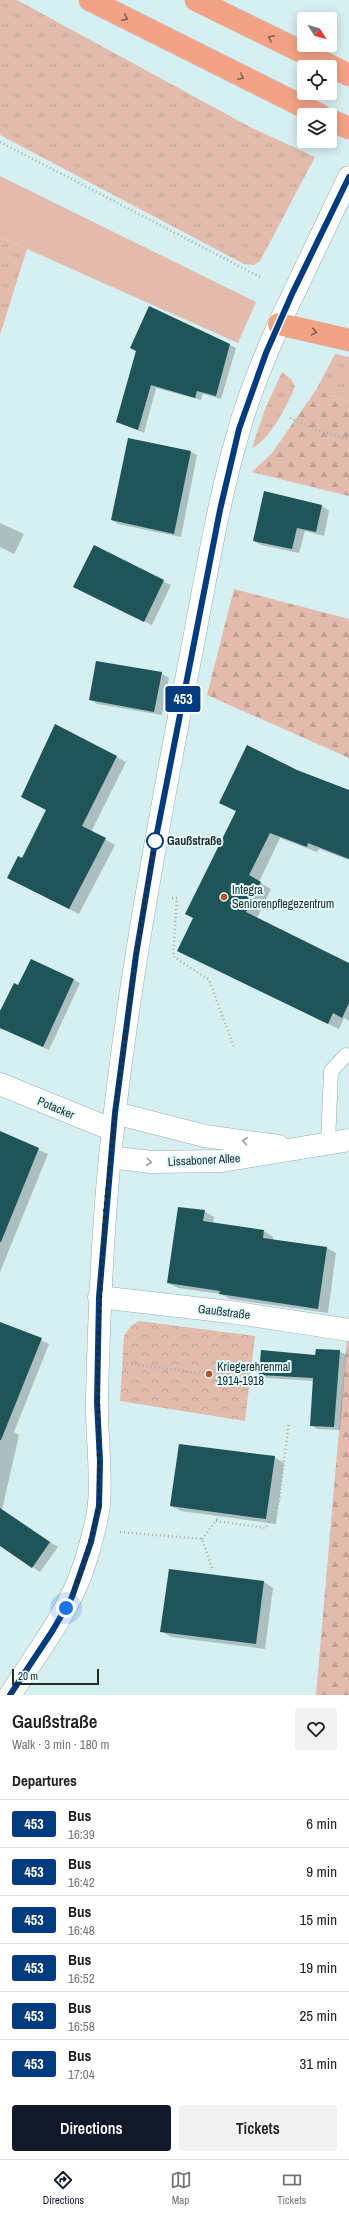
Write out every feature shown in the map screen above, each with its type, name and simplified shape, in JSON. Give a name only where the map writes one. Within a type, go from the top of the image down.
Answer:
[{"type":"highway","points":[[90,0],[305,108]]},
{"type":"highway","points":[[196,0],[349,75]]},
{"type":"highway","points":[[337,123],[349,128]]},
{"type":"highway","points":[[279,324],[349,340]]},
{"type":"street","points":[[10,1695],[53,1630],[72,1597],[91,1542],[99,1506],[100,1461],[97,1402],[99,1297],[114,1122],[136,955],[154,848],[220,510],[239,429],[266,353],[349,177]]},
{"type":"street","name":"Potacker","points":[[0,1084],[114,1122]]},
{"type":"street","name":"Lissaboner Allee","points":[[114,1122],[297,1148]]},
{"type":"street","name":"Lissaboner Allee","points":[[110,1156],[151,1162],[222,1161],[339,1142]]},
{"type":"street","name":"Gaußstraße","points":[[99,1297],[230,1312],[349,1330]]},
{"type":"lane","points":[[339,1142],[330,1072],[346,1055]]},
{"type":"path","points":[[0,142],[260,277]]},
{"type":"path","points":[[290,418],[318,431],[349,439]]},
{"type":"path","points":[[171,898],[178,898],[173,956],[209,980],[234,1047]]},
{"type":"path","points":[[127,1364],[200,1373]]},
{"type":"path","points":[[202,1539],[217,1519],[266,1528],[279,1501],[289,1422]]},
{"type":"path","points":[[116,1531],[202,1539]]},
{"type":"path","points":[[202,1539],[213,1571]]},
{"type":"green space","points":[[0,0],[17,0],[250,127],[315,157],[260,261],[254,265],[244,264],[0,135]]},
{"type":"green space","points":[[0,176],[256,302],[238,343],[0,237]]},
{"type":"green space","points":[[0,237],[27,249],[0,335]]},
{"type":"green space","points":[[335,354],[349,357],[349,401],[316,390]]},
{"type":"green space","points":[[282,372],[291,379],[295,387],[283,412],[271,430],[265,438],[252,448],[265,409]]},
{"type":"green space","points":[[316,390],[349,401],[349,496],[252,472],[272,453]]},
{"type":"green space","points":[[234,589],[349,619],[349,758],[207,695]]},
{"type":"green space","points":[[349,1315],[349,1695],[316,1695]]},
{"type":"green space","points":[[139,1321],[255,1336],[245,1421],[120,1401],[124,1336],[131,1326]]},
{"type":"building","points":[[149,306],[230,344],[216,396],[197,391],[195,398],[151,385],[138,430],[116,422],[136,351],[130,348]]},
{"type":"building","points":[[128,438],[191,451],[174,534],[111,520]]},
{"type":"building","points":[[264,491],[322,505],[316,532],[297,528],[292,549],[253,541]]},
{"type":"building","points":[[94,545],[164,580],[144,622],[73,587]]},
{"type":"building","points":[[96,661],[162,672],[154,712],[89,700]]},
{"type":"building","points":[[55,724],[117,756],[82,826],[106,838],[69,909],[7,878],[18,856],[22,858],[46,810],[21,797]]},
{"type":"building","name":"Integra Seniorenpflegezentrum","points":[[247,745],[297,770],[349,790],[349,859],[308,843],[307,847],[270,833],[249,875],[261,882],[246,912],[349,963],[349,1003],[342,1018],[333,1013],[328,1024],[177,951],[193,918],[185,914],[236,811],[219,803]]},
{"type":"building","points":[[31,959],[74,979],[43,1047],[0,1028],[0,1011],[14,983],[18,985]]},
{"type":"building","points":[[0,1131],[39,1148],[1,1242],[0,1242]]},
{"type":"building","points":[[178,1207],[205,1210],[203,1221],[264,1230],[263,1238],[327,1247],[318,1309],[219,1294],[220,1291],[167,1283]]},
{"type":"building","points":[[0,1322],[42,1338],[1,1440],[0,1440]]},
{"type":"building","points":[[316,1349],[340,1350],[334,1427],[310,1426],[313,1378],[259,1375],[261,1350],[315,1355]]},
{"type":"building","points":[[179,1444],[275,1456],[266,1519],[170,1506]]},
{"type":"building","points":[[0,1508],[50,1542],[32,1568],[0,1546]]},
{"type":"building","points":[[169,1569],[264,1581],[256,1644],[160,1632]]},
{"type":"bus line","name":"453","points":[[10,1695],[53,1630],[72,1597],[91,1542],[99,1506],[100,1461],[97,1402],[99,1297],[105,1210],[115,1113],[136,955],[154,848],[220,510],[239,429],[266,353],[292,294],[349,177]]},
{"type":"place","name":"Gaußstraße","points":[[155,841]]},
{"type":"place","name":"Integra Seniorenpflegezentrum","points":[[224,897]]},
{"type":"place","name":"Kriegerehrenmal 1914-1918","points":[[209,1374]]},
{"type":"route","points":[[66,1608],[72,1597],[83,1568],[91,1542],[99,1506],[100,1461],[97,1402],[98,1343],[99,1297],[105,1210],[115,1113],[136,955],[155,841]]}]
